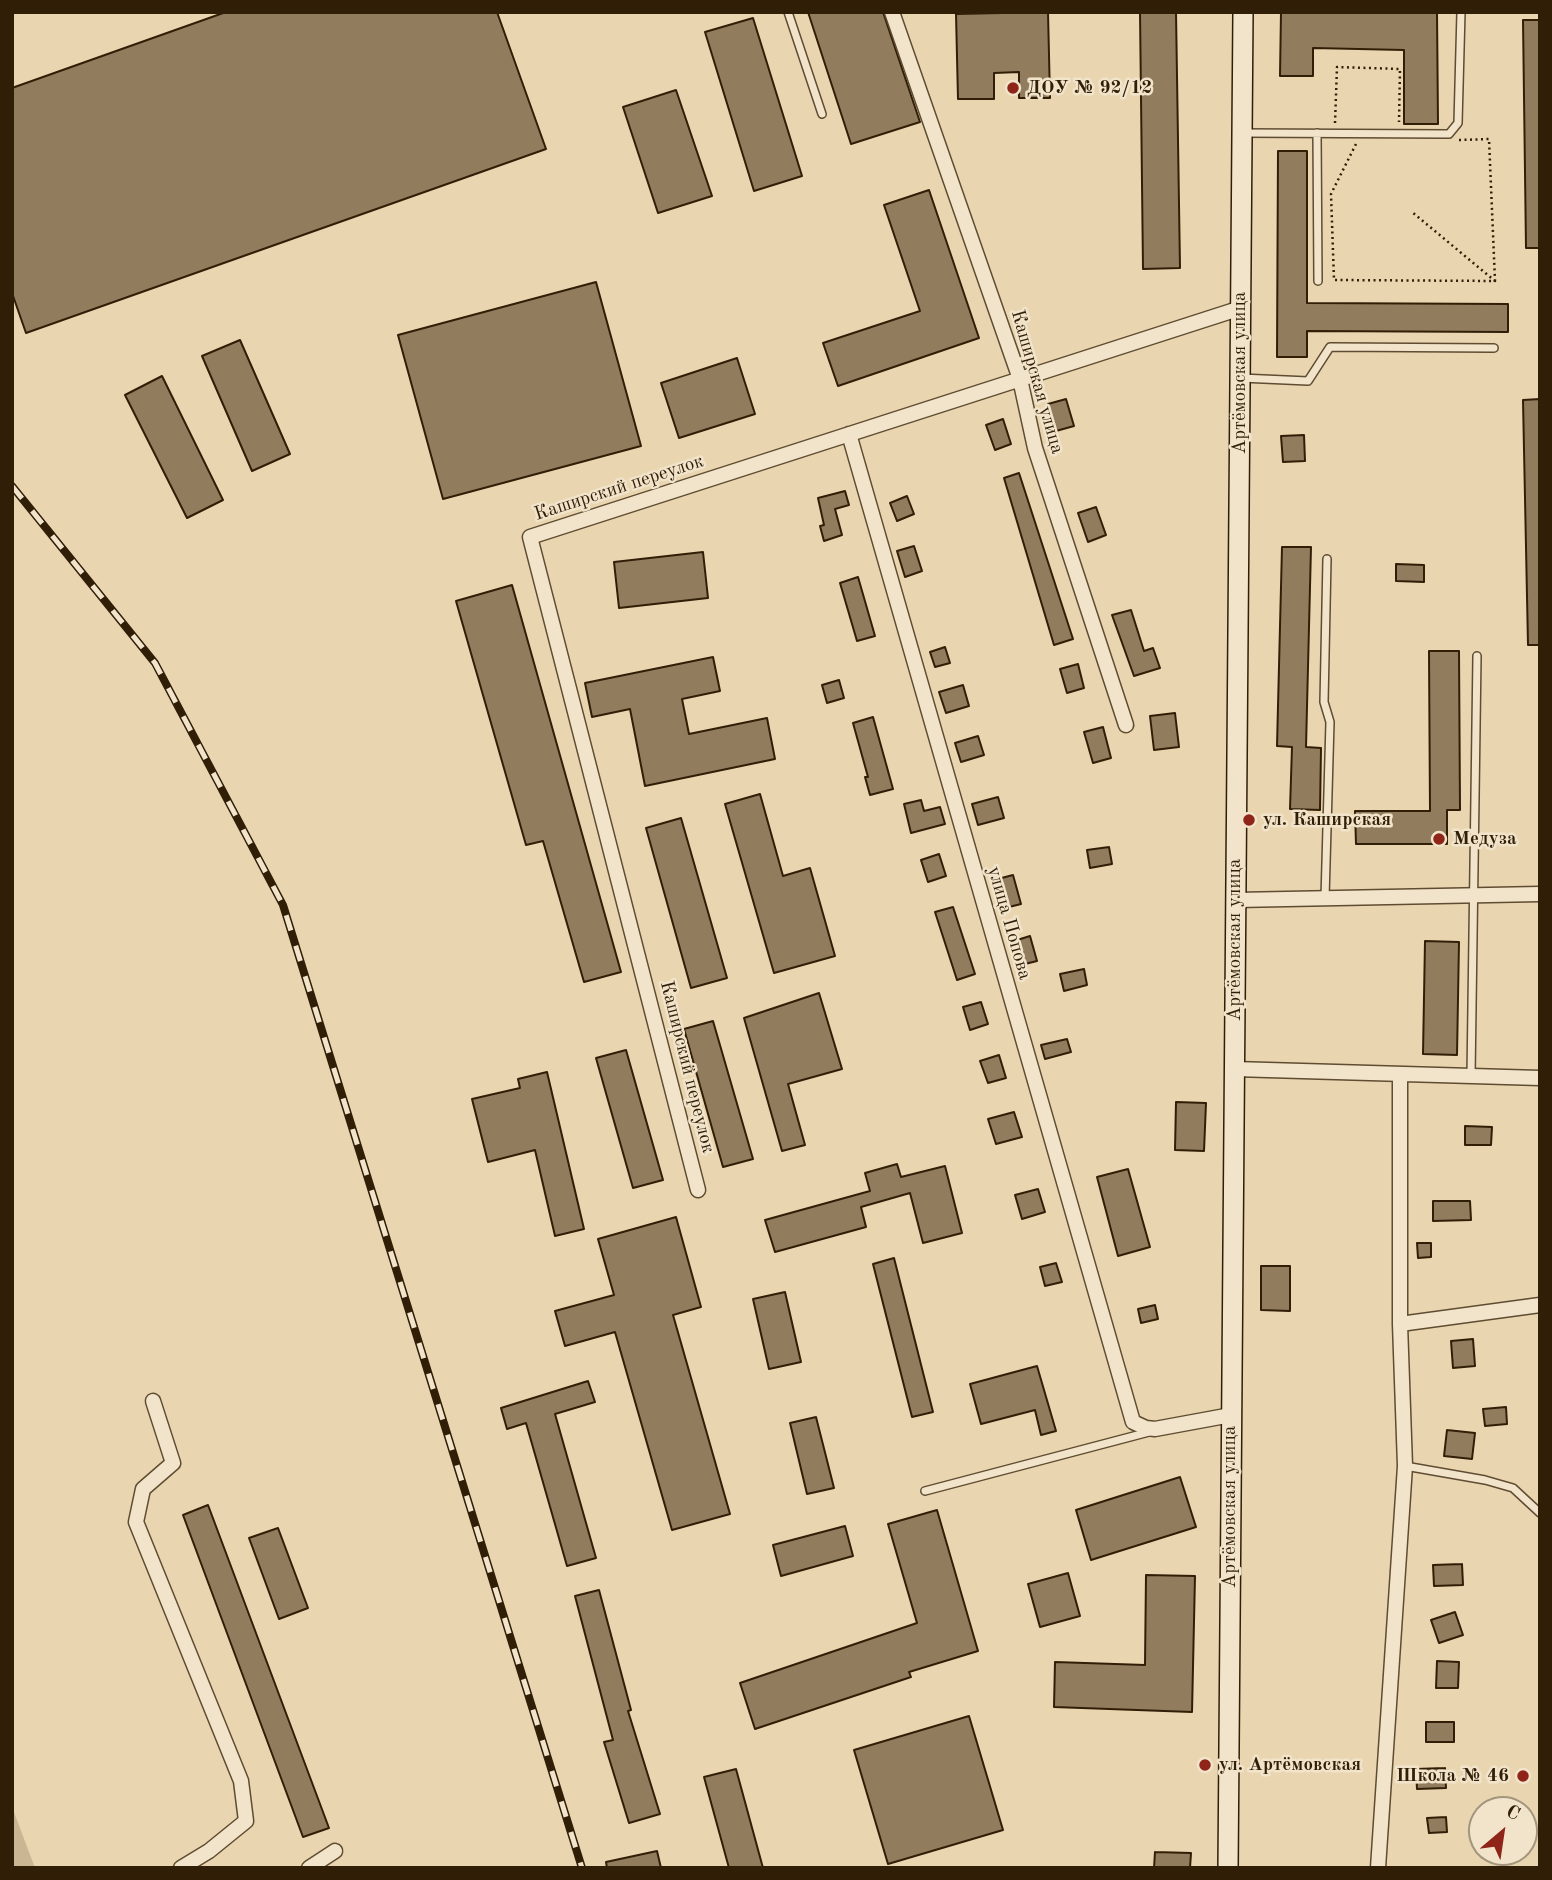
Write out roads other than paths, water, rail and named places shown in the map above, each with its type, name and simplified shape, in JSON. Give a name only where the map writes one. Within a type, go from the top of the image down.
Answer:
[{"type":"street","name":"Каширская улица","points":[[892,12],[1020,379],[1035,447],[1126,725]]},
{"type":"street","name":"Артёмовская улица","points":[[1228,1868],[1243,12]]},
{"type":"street","name":"Каширский переулок","points":[[698,1190],[530,537],[1241,308]]},
{"type":"street","name":"улица Попова","points":[[849,434],[1133,1422],[1146,1428],[1173,1425]]},
{"type":"street","points":[[1236,900],[1540,894]]},
{"type":"street","points":[[1234,1069],[1540,1078]]},
{"type":"street","points":[[1377,1868],[1405,1466],[1401,1324],[1400,1074]]},
{"type":"street","points":[[1401,1324],[1540,1305]]},
{"type":"street","points":[[153,1401],[173,1463],[143,1489],[136,1522],[241,1781],[246,1821],[209,1851],[181,1868]]},
{"type":"street","points":[[1173,1425],[1231,1415]]},
{"type":"street","points":[[309,1868],[335,1851]]},
{"type":"lane","points":[[788,12],[822,114]]},
{"type":"lane","points":[[1242,132],[1449,134],[1458,123],[1461,12]]},
{"type":"lane","points":[[1317,133],[1318,281]]},
{"type":"lane","points":[[1240,378],[1308,381],[1330,347],[1494,348]]},
{"type":"lane","points":[[1325,898],[1330,722],[1324,702],[1327,559]]},
{"type":"lane","points":[[1471,1076],[1477,656]]},
{"type":"lane","points":[[925,1491],[1173,1425]]},
{"type":"lane","points":[[1405,1466],[1485,1480],[1513,1488],[1540,1513]]},
{"type":"railway","points":[[12,486],[155,663],[283,905],[582,1868]]},
{"type":"place","name":"ДОУ № 92/12","points":[[1013,88]]},
{"type":"place","name":"ул. Каширская","points":[[1249,820]]},
{"type":"place","name":"Медуза","points":[[1439,839]]},
{"type":"place","name":"ул. Артёмовская","points":[[1205,1765]]},
{"type":"place","name":"Школа № 46","points":[[1523,1776]]}]
